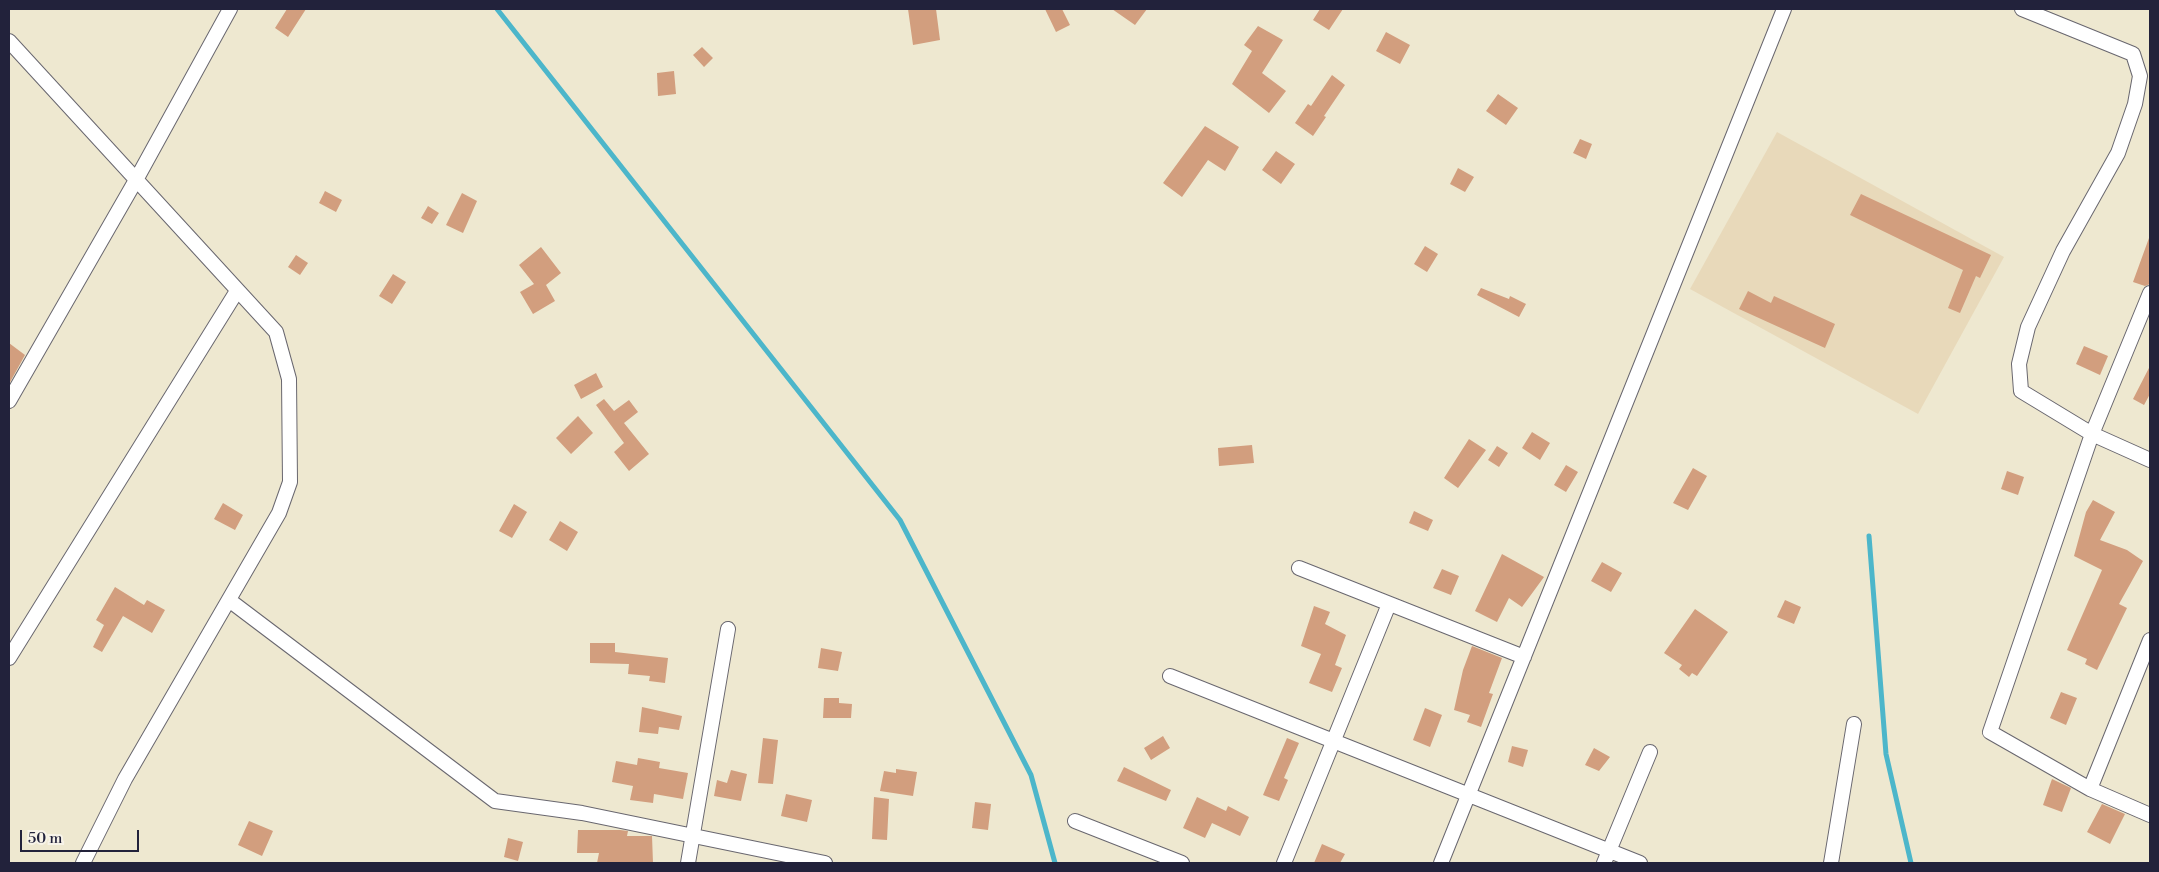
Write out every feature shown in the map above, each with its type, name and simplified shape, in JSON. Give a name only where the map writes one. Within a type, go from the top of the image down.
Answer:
[{"type":"street","points":[[9,401],[136,180],[230,9]]},
{"type":"street","points":[[1441,863],[1784,9]]},
{"type":"street","points":[[2022,9],[2133,54],[2140,76],[2135,104],[2118,153],[2063,251],[2028,327],[2019,364],[2022,391],[2092,434],[2150,460]]},
{"type":"street","points":[[9,41],[276,332],[289,379],[290,482],[279,513],[125,779],[83,863]]},
{"type":"street","points":[[9,658],[237,290]]},
{"type":"street","points":[[2150,293],[2092,434],[1990,732],[2090,789],[2150,815]]},
{"type":"street","points":[[1299,568],[1524,657]]},
{"type":"street","points":[[229,600],[495,800],[582,813],[825,863]]},
{"type":"street","points":[[1284,863],[1388,604]]},
{"type":"street","points":[[688,863],[728,629]]},
{"type":"street","points":[[2090,789],[2150,640]]},
{"type":"street","points":[[1170,676],[1468,795],[1607,857],[1640,863]]},
{"type":"street","points":[[1831,863],[1854,724]]},
{"type":"street","points":[[1607,857],[1650,752]]},
{"type":"street","points":[[1075,821],[1182,863]]},
{"type":"shaded area","points":[[1777,132],[2004,257],[1918,414],[1690,289]]},
{"type":"building","points":[[287,9],[306,9],[288,37],[275,28]]},
{"type":"building","points":[[908,9],[936,9],[940,40],[913,45]]},
{"type":"building","points":[[1045,9],[1062,9],[1070,25],[1056,32]]},
{"type":"building","points":[[1112,9],[1147,9],[1135,25]]},
{"type":"building","points":[[1320,9],[1343,9],[1329,30],[1313,20]]},
{"type":"building","points":[[1258,26],[1283,40],[1262,73],[1286,91],[1269,113],[1232,84],[1252,51],[1244,45]]},
{"type":"building","points":[[1386,32],[1410,45],[1400,64],[1376,51]]},
{"type":"building","points":[[702,47],[713,58],[704,67],[693,55]]},
{"type":"building","points":[[674,71],[676,94],[658,96],[657,73]]},
{"type":"building","points":[[1332,75],[1345,85],[1313,136],[1295,123],[1308,104],[1311,106]]},
{"type":"building","points":[[1498,94],[1518,108],[1506,125],[1486,111]]},
{"type":"building","points":[[1205,126],[1239,147],[1225,171],[1208,160],[1182,197],[1163,183]]},
{"type":"building","points":[[1580,139],[1592,144],[1586,159],[1573,153]]},
{"type":"building","points":[[1276,151],[1295,164],[1281,184],[1262,170]]},
{"type":"building","points":[[1458,168],[1474,177],[1465,192],[1450,184]]},
{"type":"building","points":[[325,191],[342,200],[336,212],[319,203]]},
{"type":"building","points":[[462,193],[477,201],[463,233],[446,225]]},
{"type":"building","points":[[1861,194],[1991,255],[1980,278],[1976,276],[1960,313],[1948,308],[1963,270],[1850,215]]},
{"type":"building","points":[[428,206],[439,213],[432,224],[421,218]]},
{"type":"building","points":[[2149,238],[2150,284],[2145,286],[2133,282]]},
{"type":"building","points":[[1425,246],[1438,254],[1427,272],[1414,264]]},
{"type":"building","points":[[541,247],[561,273],[546,285],[555,301],[533,314],[520,292],[534,284],[519,265]]},
{"type":"building","points":[[296,255],[308,263],[300,275],[288,267]]},
{"type":"building","points":[[393,274],[406,282],[392,304],[379,296]]},
{"type":"building","points":[[1481,288],[1509,299],[1510,296],[1526,304],[1519,317],[1477,295]]},
{"type":"building","points":[[1748,291],[1771,303],[1774,296],[1835,324],[1825,348],[1739,309]]},
{"type":"building","points":[[9,343],[25,355],[9,384]]},
{"type":"building","points":[[2084,346],[2108,356],[2100,375],[2076,364]]},
{"type":"building","points":[[2150,366],[2150,394],[2144,405],[2133,399]]},
{"type":"building","points":[[596,373],[603,387],[581,399],[574,385]]},
{"type":"building","points":[[604,399],[614,411],[629,400],[638,412],[624,423],[649,454],[629,471],[614,452],[624,443],[596,405]]},
{"type":"building","points":[[578,416],[593,433],[571,454],[556,438]]},
{"type":"building","points":[[1532,432],[1550,443],[1540,460],[1522,448]]},
{"type":"building","points":[[1469,439],[1486,450],[1458,488],[1444,478]]},
{"type":"building","points":[[1252,445],[1254,463],[1219,466],[1218,448]]},
{"type":"building","points":[[1497,446],[1508,453],[1499,467],[1488,460]]},
{"type":"building","points":[[1566,465],[1578,472],[1566,492],[1554,485]]},
{"type":"building","points":[[1693,468],[1707,476],[1688,510],[1673,503]]},
{"type":"building","points":[[2007,471],[2024,477],[2018,495],[2001,489]]},
{"type":"building","points":[[2093,500],[2115,512],[2100,540],[2127,550],[2143,561],[2119,604],[2127,608],[2097,670],[2085,664],[2087,659],[2067,650],[2102,570],[2074,556],[2086,512]]},
{"type":"building","points":[[223,503],[243,515],[235,530],[214,519]]},
{"type":"building","points":[[514,504],[527,512],[512,538],[499,531]]},
{"type":"building","points":[[1414,511],[1433,520],[1428,531],[1409,523]]},
{"type":"building","points":[[560,521],[578,532],[567,551],[549,540]]},
{"type":"building","points":[[1502,554],[1544,577],[1522,607],[1509,598],[1497,622],[1475,611]]},
{"type":"building","points":[[1602,562],[1622,573],[1611,592],[1591,581]]},
{"type":"building","points":[[1442,569],[1459,576],[1451,595],[1433,588]]},
{"type":"building","points":[[115,587],[144,605],[147,600],[165,610],[152,633],[123,616],[102,652],[93,647],[104,625],[96,620]]},
{"type":"building","points":[[1785,600],[1801,607],[1794,624],[1777,617]]},
{"type":"building","points":[[1314,606],[1330,612],[1325,624],[1346,635],[1335,665],[1342,668],[1332,692],[1309,683],[1321,654],[1301,646]]},
{"type":"building","points":[[1695,609],[1728,632],[1697,676],[1692,673],[1689,677],[1679,669],[1682,665],[1664,653]]},
{"type":"building","points":[[590,643],[615,643],[615,652],[668,658],[665,683],[649,681],[650,676],[628,674],[629,664],[590,663]]},
{"type":"building","points":[[1472,646],[1502,658],[1489,693],[1493,694],[1481,727],[1467,722],[1470,715],[1454,710],[1463,670]]},
{"type":"building","points":[[821,648],[842,652],[838,671],[818,668]]},
{"type":"building","points":[[2061,692],[2077,698],[2066,725],[2050,718]]},
{"type":"building","points":[[824,698],[839,698],[839,703],[852,704],[851,718],[823,718]]},
{"type":"building","points":[[642,707],[682,716],[679,730],[659,727],[658,734],[639,732]]},
{"type":"building","points":[[1425,708],[1442,715],[1430,747],[1413,740]]},
{"type":"building","points":[[1163,736],[1170,748],[1151,760],[1144,748]]},
{"type":"building","points":[[763,738],[778,740],[773,784],[758,783]]},
{"type":"building","points":[[1287,738],[1299,743],[1284,778],[1288,780],[1279,801],[1263,795]]},
{"type":"building","points":[[1512,746],[1528,750],[1523,767],[1508,762]]},
{"type":"building","points":[[1594,748],[1610,757],[1599,771],[1585,765]]},
{"type":"building","points":[[638,758],[660,762],[659,768],[688,773],[683,799],[654,794],[653,803],[630,800],[633,786],[612,782],[616,761],[637,765]]},
{"type":"building","points":[[1124,767],[1171,790],[1166,801],[1117,781]]},
{"type":"building","points":[[896,769],[917,772],[913,796],[880,791],[884,771],[896,773]]},
{"type":"building","points":[[731,770],[747,774],[741,801],[714,796],[717,780],[727,783]]},
{"type":"building","points":[[2052,779],[2071,788],[2062,812],[2043,805]]},
{"type":"building","points":[[786,794],[812,800],[807,822],[781,816]]},
{"type":"building","points":[[874,797],[889,799],[887,840],[872,839]]},
{"type":"building","points":[[1197,797],[1226,811],[1228,806],[1249,817],[1240,836],[1212,823],[1205,838],[1183,828]]},
{"type":"building","points":[[975,802],[991,804],[988,830],[972,828]]},
{"type":"building","points":[[2102,804],[2125,814],[2110,844],[2087,832]]},
{"type":"building","points":[[249,821],[273,831],[262,856],[238,845]]},
{"type":"building","points":[[578,830],[620,830],[628,831],[627,836],[652,836],[653,863],[597,863],[599,853],[577,853]]},
{"type":"building","points":[[508,838],[523,842],[518,861],[504,857]]},
{"type":"building","points":[[1322,844],[1345,854],[1340,863],[1314,863]]},
{"type":"waterway","points":[[497,9],[900,520],[1031,775],[1055,863]]},
{"type":"waterway","points":[[1869,536],[1886,754],[1911,863]]}]
